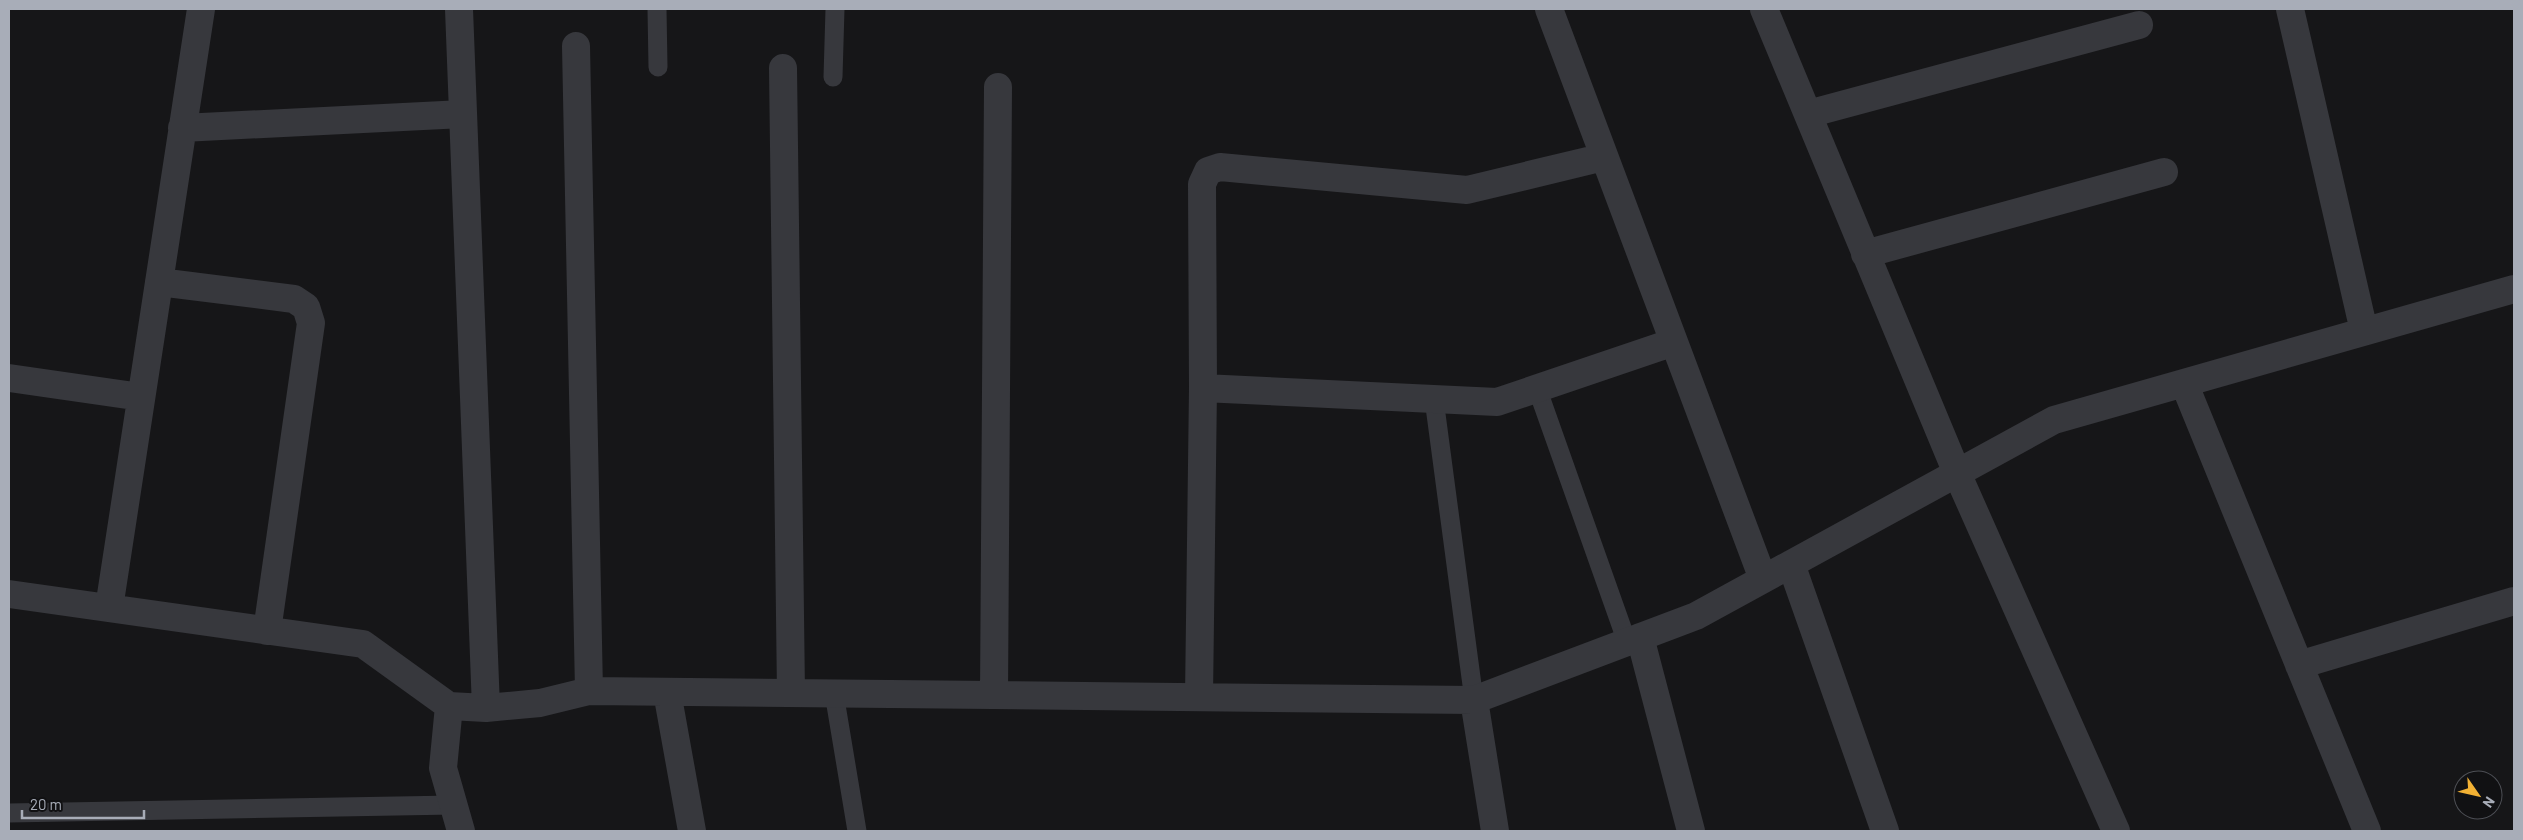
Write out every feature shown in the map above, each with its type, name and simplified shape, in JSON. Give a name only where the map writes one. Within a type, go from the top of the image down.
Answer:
[{"type":"street","points":[[109,608],[201,9]]},
{"type":"street","points":[[459,9],[486,708]]},
{"type":"street","points":[[1549,9],[1763,579]]},
{"type":"street","points":[[1764,9],[1957,473],[2116,831]]},
{"type":"street","points":[[2296,10],[2364,331]]},
{"type":"street","points":[[1808,114],[2139,25]]},
{"type":"street","points":[[576,46],[589,691]]},
{"type":"street","points":[[783,68],[791,693]]},
{"type":"street","points":[[994,695],[998,87]]},
{"type":"street","points":[[182,128],[463,114]]},
{"type":"street","points":[[1199,697],[1203,388],[1202,184],[1208,171],[1220,167],[1467,190],[1604,156]]},
{"type":"street","points":[[1866,254],[2164,172]]},
{"type":"street","points":[[159,282],[294,299],[306,307],[311,323],[266,631]]},
{"type":"street","points":[[9,594],[364,644],[450,706],[486,708],[540,703],[589,691],[1474,700],[1696,616],[2054,420],[2514,289]]},
{"type":"street","points":[[1203,388],[1497,402],[1674,342]]},
{"type":"street","points":[[9,378],[141,397]]},
{"type":"street","points":[[2184,383],[2367,831]]},
{"type":"street","points":[[1791,564],[1885,831]]},
{"type":"street","points":[[2299,665],[2514,601]]},
{"type":"street","points":[[1634,640],[1690,831]]},
{"type":"street","points":[[668,692],[692,831]]},
{"type":"street","points":[[1474,700],[1495,831]]},
{"type":"street","points":[[450,706],[443,768],[461,831]]},
{"type":"lane","points":[[657,9],[658,67]]},
{"type":"lane","points":[[833,77],[835,9]]},
{"type":"lane","points":[[1537,388],[1634,640]]},
{"type":"lane","points":[[1434,399],[1474,700]]},
{"type":"lane","points":[[834,693],[857,831]]},
{"type":"lane","points":[[9,813],[454,805]]}]
